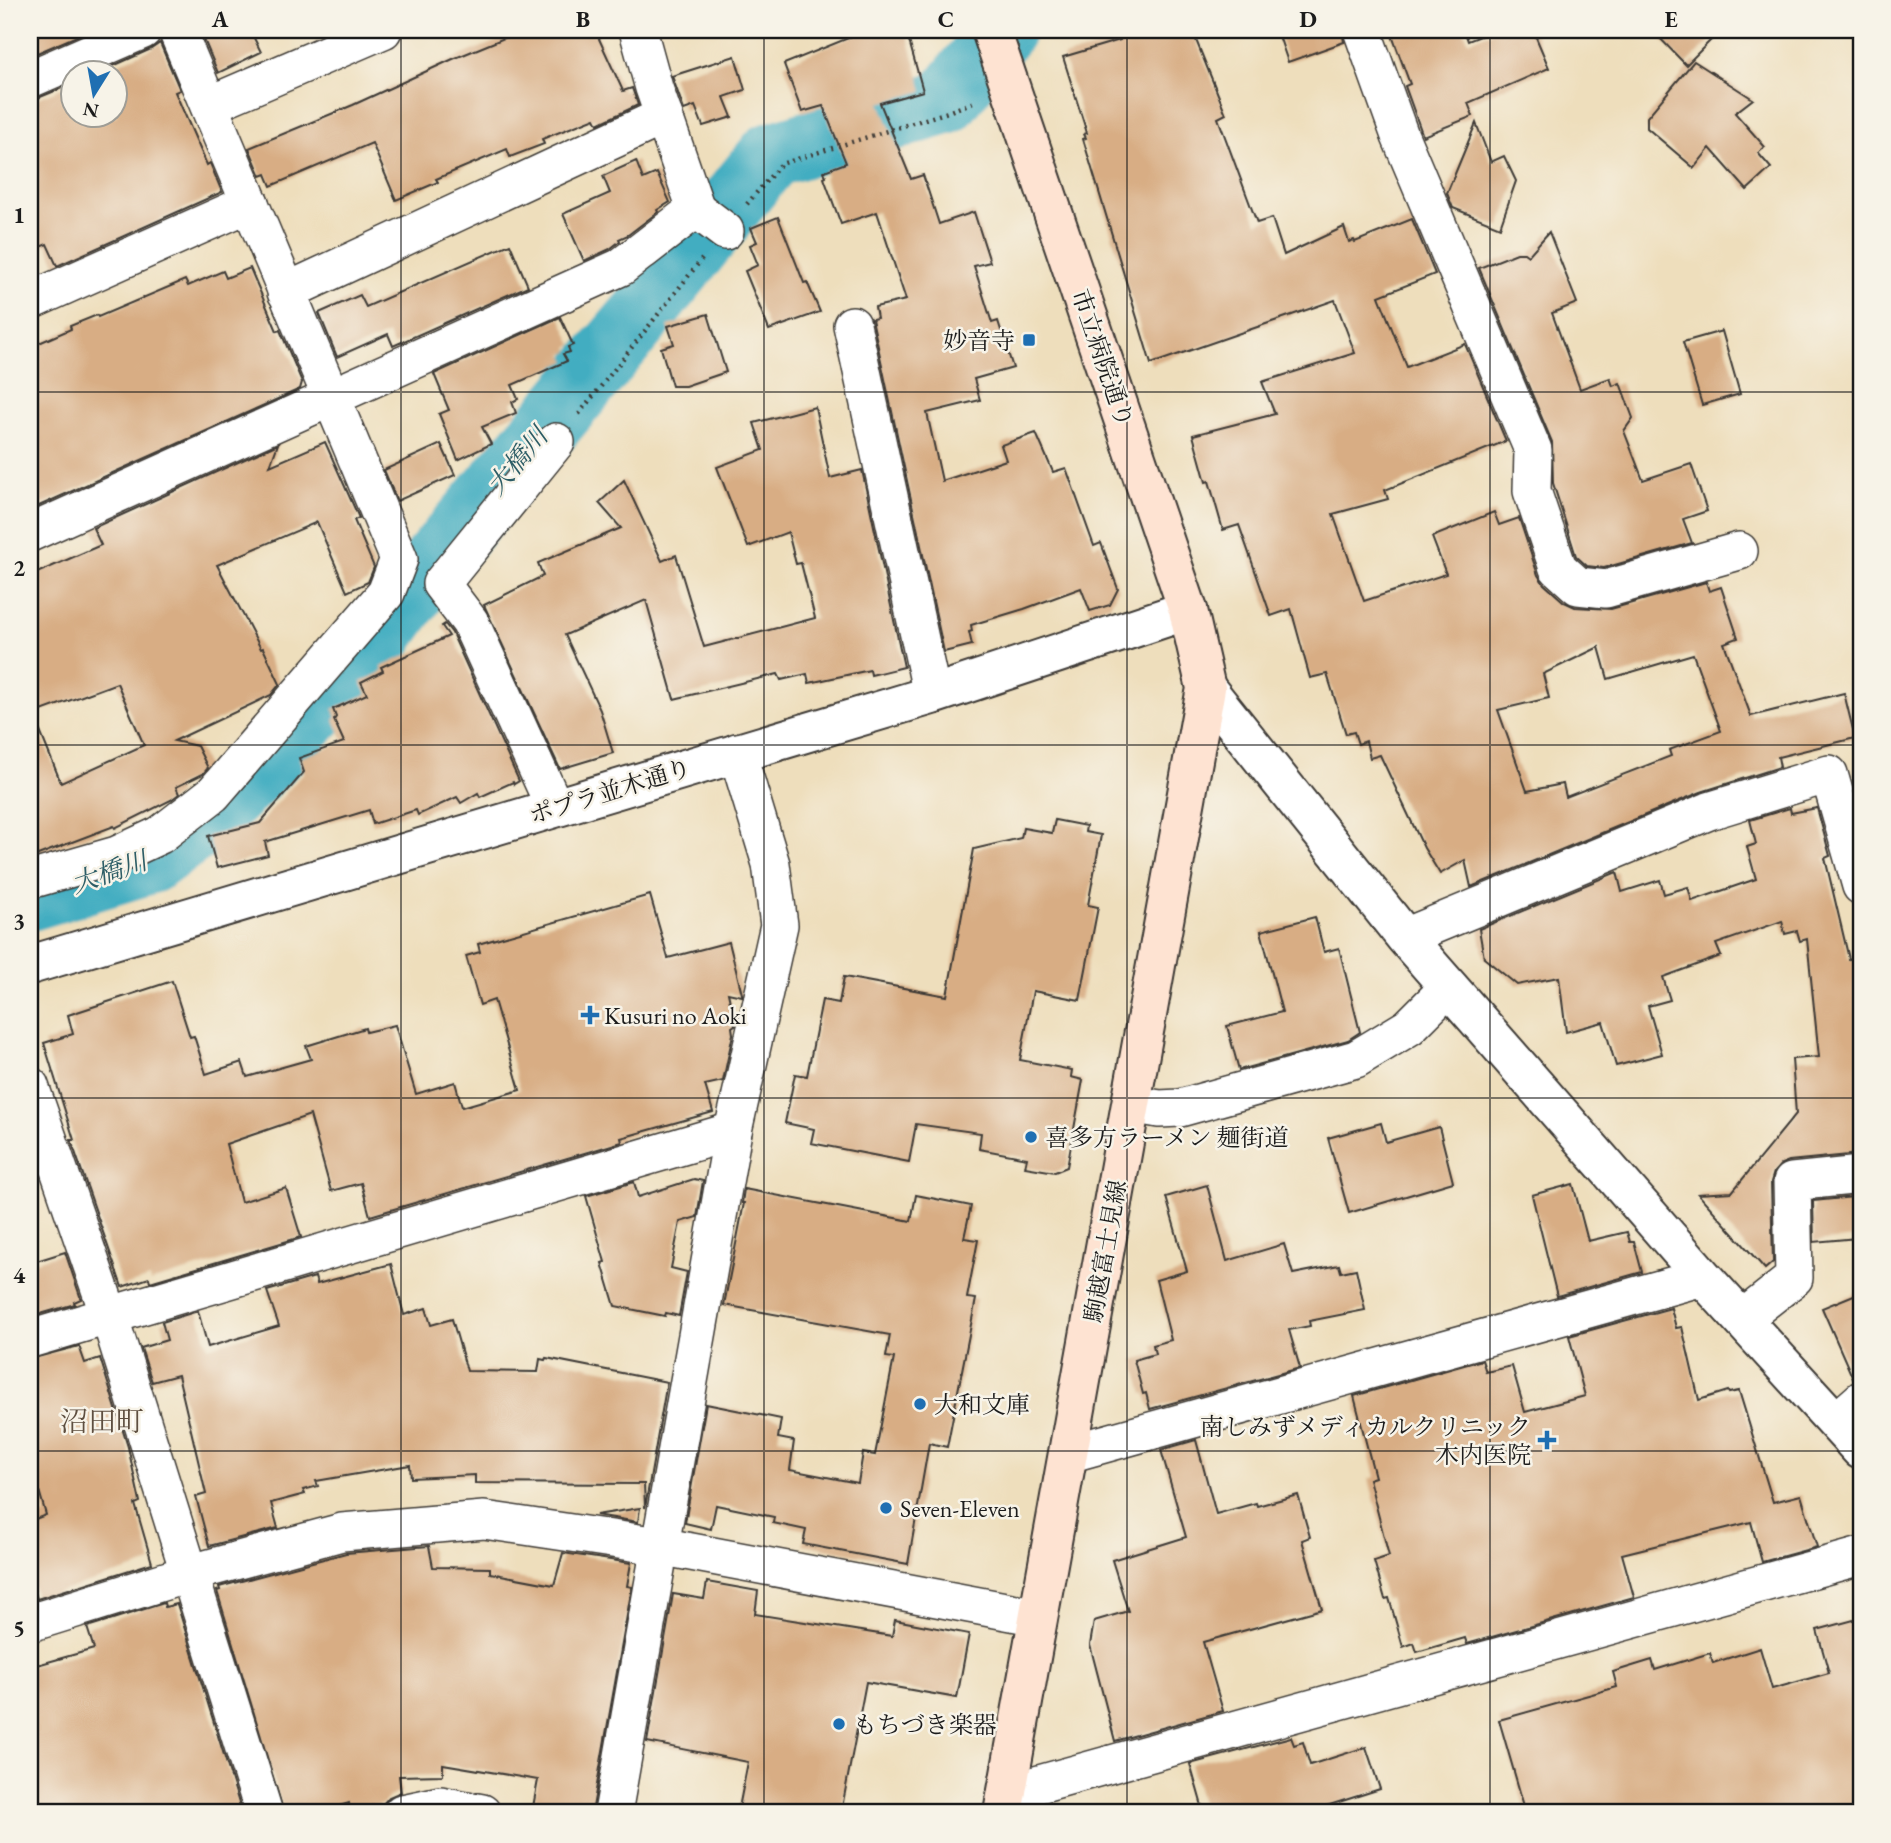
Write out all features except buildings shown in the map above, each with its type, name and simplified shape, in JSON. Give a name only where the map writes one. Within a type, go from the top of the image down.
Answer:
[{"type":"main road","name":"市立病院通り","points":[[991,30],[1188,610],[1206,688]]},
{"type":"main road","name":"駒越富士見線","points":[[1005,1803],[1206,688]]},
{"type":"street","points":[[30,79],[143,30]]},
{"type":"street","points":[[30,880],[117,855],[160,835],[212,794],[386,593],[399,559],[177,30]]},
{"type":"street","points":[[209,105],[383,30]]},
{"type":"street","points":[[638,30],[696,209],[725,231]]},
{"type":"street","points":[[1362,30],[1400,136],[1533,450],[1532,491],[1558,568],[1578,586],[1606,589],[1739,551]]},
{"type":"street","points":[[286,292],[664,116]]},
{"type":"street","points":[[30,301],[250,203]]},
{"type":"street","points":[[30,533],[621,267],[696,209]]},
{"type":"street","points":[[852,326],[932,695]]},
{"type":"street","points":[[555,808],[470,622],[440,584],[556,442]]},
{"type":"street","name":"ポプラ並木通り","points":[[30,965],[932,695],[1188,610]]},
{"type":"street","points":[[1206,688],[1405,937],[1703,1277],[1742,1319],[1849,1411],[1861,1450]]},
{"type":"street","points":[[613,1813],[733,1131],[779,925],[771,864],[737,752]]},
{"type":"street","points":[[1405,937],[1709,811],[1829,774],[1861,886]]},
{"type":"street","points":[[1131,1104],[1180,1108],[1356,1059],[1409,1027],[1449,987]]},
{"type":"street","points":[[30,1086],[108,1315],[264,1813]]},
{"type":"street","points":[[30,1339],[733,1131]]},
{"type":"street","points":[[1742,1319],[1794,1278],[1792,1182],[1861,1175]]},
{"type":"street","points":[[1068,1454],[1703,1277]]},
{"type":"street","points":[[30,1623],[191,1573],[342,1532],[484,1520],[660,1546],[1038,1617]]},
{"type":"street","points":[[1005,1803],[1861,1556]]},
{"type":"street","points":[[402,1813],[440,1805],[482,1813]]},
{"type":"waterway","name":"大橋川","points":[[30,898],[150,861],[202,824],[256,771],[368,654],[434,562],[641,316],[771,155],[946,102],[1002,30]]},
{"type":"place","name":"妙音寺","points":[[1029,340]]},
{"type":"place","name":"Kusuri no Aoki","points":[[590,1015]]},
{"type":"place","name":"喜多方ラーメン 麺街道","points":[[1031,1137]]},
{"type":"place","name":"大和文庫","points":[[920,1404]]},
{"type":"place","name":"南しみずメディカルクリニック 木内医院","points":[[1547,1440]]},
{"type":"place","name":"Seven-Eleven","points":[[886,1508]]},
{"type":"place","name":"もちづき楽器","points":[[839,1724]]},
{"type":"district","name":"沼田町","points":[[102,1421]]}]
